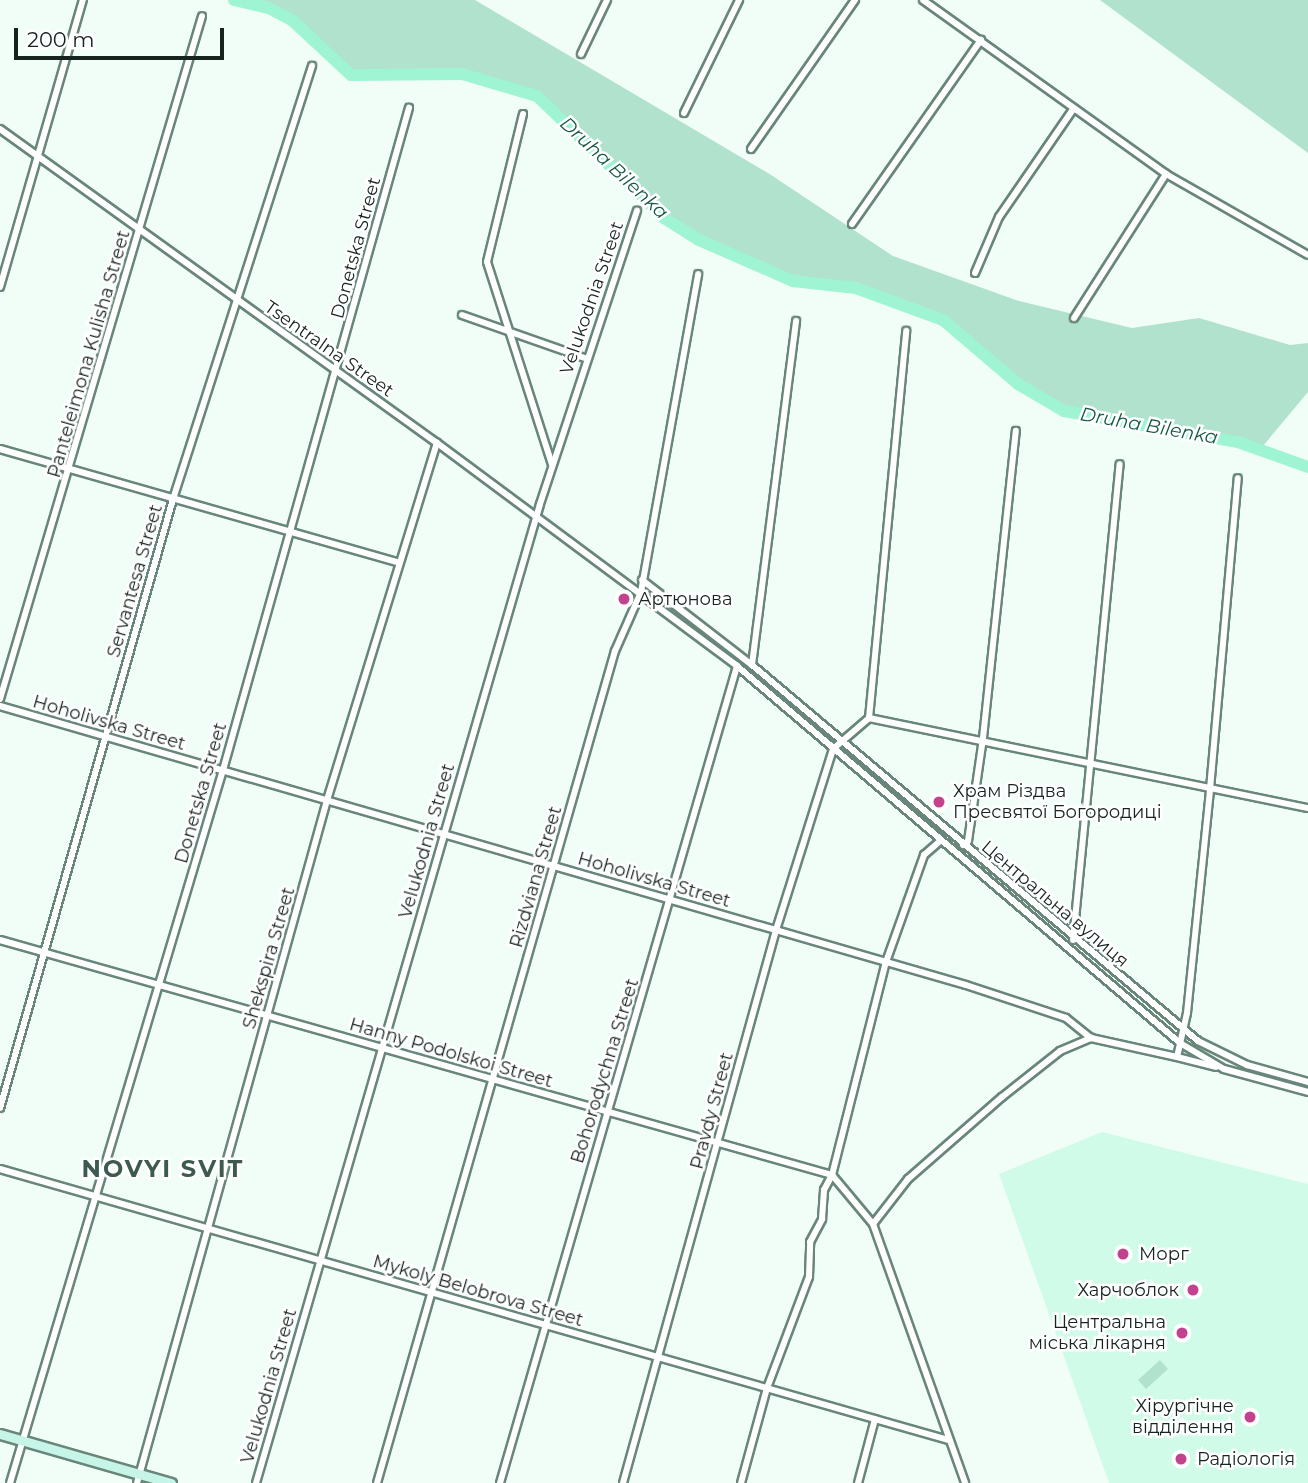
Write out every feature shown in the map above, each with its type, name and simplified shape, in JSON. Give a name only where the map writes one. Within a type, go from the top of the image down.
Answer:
[{"type":"street","points":[[0,287],[83,0]]},
{"type":"street","points":[[581,54],[607,0]]},
{"type":"street","points":[[684,113],[739,0]]},
{"type":"street","points":[[751,149],[855,0]]},
{"type":"street","points":[[923,0],[1166,174],[1308,255]]},
{"type":"street","name":"Panteleimona Kulisha Street","points":[[0,699],[202,16]]},
{"type":"street","points":[[852,224],[981,40]]},
{"type":"street","name":"Servantesa Street","points":[[0,1108],[173,499],[312,66]]},
{"type":"street","name":"Donetska Street","points":[[10,1483],[223,770],[409,108]]},
{"type":"street","points":[[975,273],[999,217],[1074,108]]},
{"type":"street","points":[[523,114],[487,262],[552,466]]},
{"type":"street","name":"Tsentralna Street","points":[[0,129],[641,592]]},
{"type":"street","points":[[1074,318],[1166,174]]},
{"type":"street","name":"Velukodnia Street","points":[[256,1483],[552,466],[637,211]]},
{"type":"street","name":"Rizdviana Street","points":[[377,1483],[615,650],[641,592],[698,274]]},
{"type":"street","points":[[462,315],[512,336],[586,358]]},
{"type":"street","points":[[752,665],[796,321]]},
{"type":"street","points":[[833,749],[869,718],[906,331]]},
{"type":"street","points":[[963,845],[968,841],[983,738],[1016,431]]},
{"type":"street","name":"Shekspira Street","points":[[138,1478],[327,800],[397,562],[437,443]]},
{"type":"street","points":[[0,449],[397,562]]},
{"type":"street","points":[[1073,940],[1093,762],[1120,464]]},
{"type":"street","points":[[1177,1057],[1210,789],[1238,478]]},
{"type":"street","name":"Центральна вулиця","points":[[642,580],[752,665],[1073,940],[1198,1041],[1247,1065],[1308,1082]]},
{"type":"street","name":"Центральна вулиця","points":[[641,592],[737,666],[1180,1044]]},
{"type":"street","name":"Bohorodychna Street","points":[[500,1483],[737,666]]},
{"type":"street","name":"Hoholivska Street","points":[[0,706],[886,961],[1066,1018],[1091,1038]]},
{"type":"street","points":[[869,718],[983,738],[1308,808]]},
{"type":"street","name":"Pravdy Street","points":[[623,1483],[776,930],[833,749]]},
{"type":"street","points":[[741,1483],[767,1388],[809,1277],[810,1242],[822,1219],[824,1190],[832,1175],[886,961],[924,855],[940,841]]},
{"type":"street","name":"Hanny Podolskoi Street","points":[[0,940],[832,1175]]},
{"type":"street","points":[[873,1224],[908,1179],[1002,1097],[1060,1051],[1091,1038],[1177,1057],[1308,1092]]},
{"type":"street","points":[[1180,1044],[1224,1069]]},
{"type":"street","name":"Mykoly Belobrova Street","points":[[0,1169],[948,1440]]},
{"type":"street","points":[[832,1175],[873,1224],[965,1483]]},
{"type":"street","points":[[858,1483],[875,1419]]},
{"type":"street","points":[[0,1434],[138,1478],[171,1483]]},
{"type":"shaded area","points":[[234,0],[475,0],[768,173],[893,256],[1019,301],[1132,328],[1199,318],[1290,345],[1308,343],[1308,392],[1258,452],[1238,442],[1064,411],[1018,384],[943,320],[856,288],[793,281],[699,240],[664,218],[537,96],[462,74],[351,75],[293,21],[269,8]]},
{"type":"shaded area","points":[[1100,0],[1308,0],[1308,153]]},
{"type":"shaded area","name":"Центральна міська лікарня","points":[[1102,1132],[1308,1184],[1308,1483],[1109,1483],[999,1174]]},
{"type":"shaded area","points":[[1160,1360],[1168,1369],[1146,1389],[1138,1380]]},
{"type":"waterway","name":"Druha Bilenka","points":[[234,0],[269,8],[293,21],[351,75],[462,74],[537,96],[664,218],[699,240],[793,281],[856,288],[943,320],[1018,384],[1064,411],[1238,442],[1308,467]]},
{"type":"place","name":"Артюнова","points":[[624,599]]},
{"type":"place","name":"Храм Різдва Пресвятої Богородиці","points":[[939,802]]},
{"type":"place","name":"Морг","points":[[1123,1254]]},
{"type":"place","name":"Харчоблок","points":[[1193,1290]]},
{"type":"place","name":"Центральна міська лікарня","points":[[1182,1333]]},
{"type":"place","name":"Хірургічне відділення","points":[[1250,1417]]},
{"type":"place","name":"Радіологія","points":[[1181,1459]]},
{"type":"district","name":"NOVYI SVIT","points":[[163,1169]]}]
